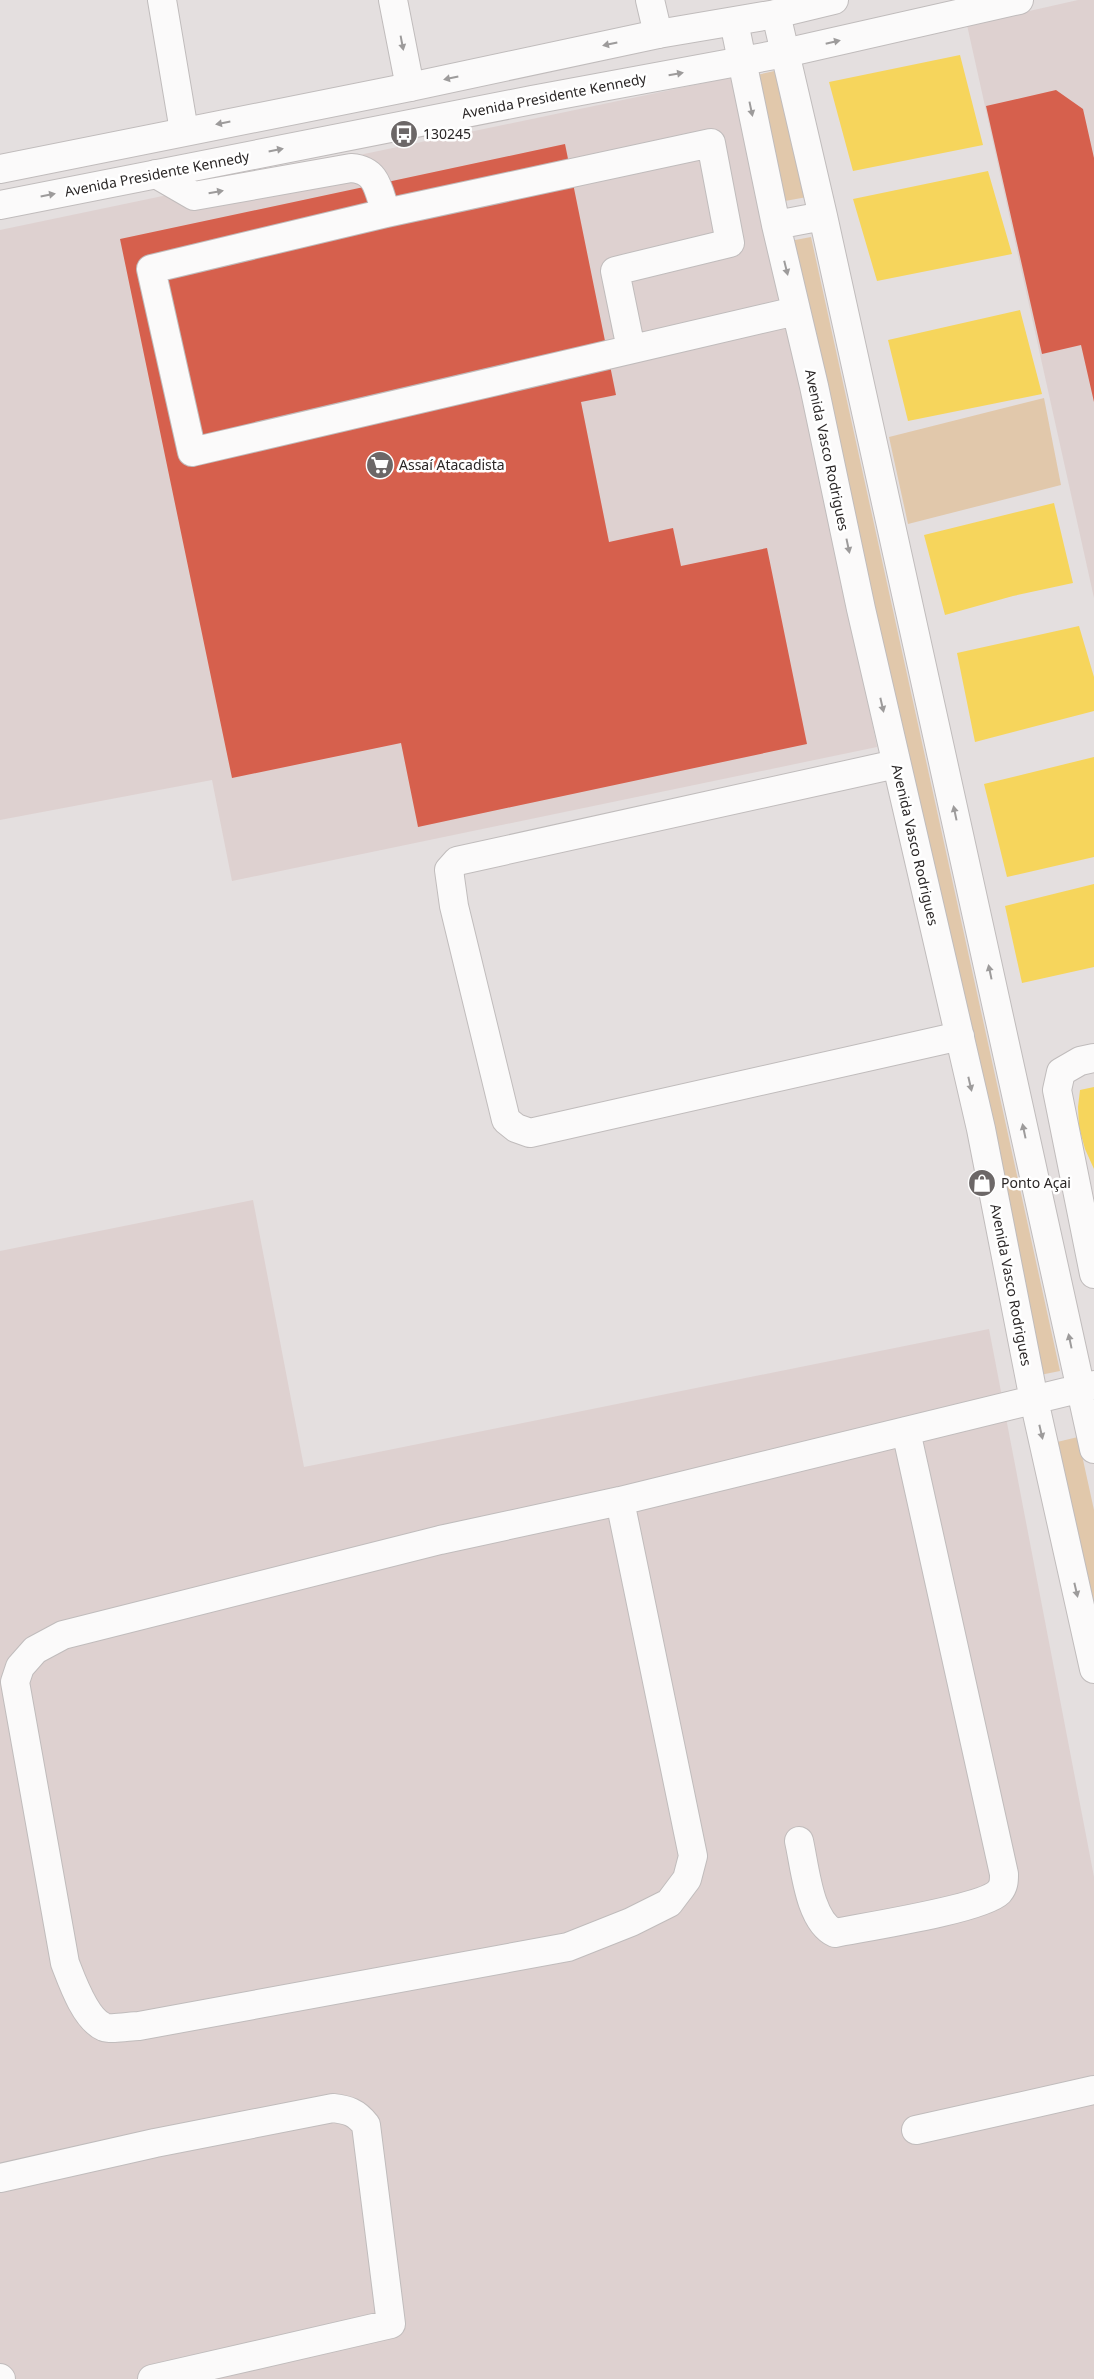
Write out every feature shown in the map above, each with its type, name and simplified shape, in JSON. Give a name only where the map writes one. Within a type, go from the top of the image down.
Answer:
[{"type":"street","points":[[162,0],[184,131]]},
{"type":"street","points":[[393,0],[410,87]]},
{"type":"street","points":[[650,0],[658,34]]},
{"type":"street","points":[[0,169],[410,87],[658,34],[776,14],[834,0]]},
{"type":"street","name":"Avenida Presidente Kennedy","points":[[0,205],[532,100],[741,62],[1019,0]]},
{"type":"street","points":[[776,14],[823,216],[1045,1225],[1087,1387],[1094,1449]]},
{"type":"street","name":"Avenida Vasco Rodrigues","points":[[734,22],[776,225],[896,764],[981,1129],[1034,1400],[1094,1669]]},
{"type":"street","points":[[631,349],[616,271],[730,244],[711,143],[386,213],[151,269],[192,452],[796,311]]},
{"type":"street","points":[[156,174],[194,196],[351,168],[363,169],[373,175],[386,213]]},
{"type":"street","points":[[776,225],[823,216]]},
{"type":"street","points":[[896,764],[457,861],[449,870],[454,906],[506,1120],[516,1128],[530,1132],[960,1036]]},
{"type":"street","points":[[1094,1058],[1068,1066],[1061,1072],[1057,1090],[1094,1274]]},
{"type":"street","points":[[1034,1174],[1069,1148]]},
{"type":"street","points":[[1045,1225],[1077,1231],[1086,1236]]},
{"type":"street","points":[[620,1501],[693,1856],[687,1879],[669,1903],[631,1922],[568,1947],[139,2026],[104,2027],[93,2019],[79,1996],[65,1964],[15,1682],[20,1667],[35,1650],[63,1634],[160,1609],[440,1540],[620,1501],[1087,1387]]},
{"type":"street","points":[[799,1841],[813,1906],[820,1921],[835,1933],[977,1904],[999,1892],[1004,1884],[1004,1874],[906,1431]]},
{"type":"street","points":[[916,2130],[1094,2090]]},
{"type":"street","points":[[0,2178],[155,2143],[333,2108],[350,2110],[366,2125],[391,2324],[159,2378]]},
{"type":"shaded area","points":[[1078,0],[1094,0],[1094,598],[967,25]]},
{"type":"shaded area","points":[[779,70],[807,197],[785,201],[757,75]]},
{"type":"shaded area","points":[[742,75],[877,747],[232,881],[212,780],[0,820],[0,230]]},
{"type":"shaded area","points":[[811,237],[1060,1371],[1040,1375],[790,241]]},
{"type":"shaded area","points":[[1044,398],[1061,485],[908,524],[889,437]]},
{"type":"shaded area","points":[[253,1200],[304,1467],[989,1329],[1094,1877],[1094,2379],[0,2379],[0,1251]]},
{"type":"shaded area","points":[[1078,1437],[1094,1510],[1094,1610],[1057,1442]]},
{"type":"building: Homes","points":[[960,55],[983,145],[853,171],[829,82]]},
{"type":"building: Homes","points":[[988,171],[1012,254],[877,281],[853,199]]},
{"type":"building: Homes","points":[[1020,310],[1042,394],[908,421],[888,340]]},
{"type":"building: Homes","points":[[1054,503],[1073,583],[1013,596],[945,615],[924,535]]},
{"type":"building: Homes","points":[[1079,626],[1094,677],[1094,711],[975,742],[957,653]]},
{"type":"building: Homes","points":[[1094,757],[1094,857],[1007,877],[984,784]]},
{"type":"building: Homes","points":[[1094,884],[1094,967],[1022,983],[1005,906]]},
{"type":"building: Homes","points":[[1094,1087],[1094,1169],[1085,1149],[1079,1127],[1078,1107],[1080,1090]]},
{"type":"building: Shops","points":[[1056,90],[1083,109],[1094,158],[1094,402],[1081,345],[1042,354],[986,106]]},
{"type":"building: Shops","name":"Assaí Atacadista","points":[[565,144],[616,395],[581,402],[609,542],[673,528],[681,566],[767,548],[807,744],[418,827],[401,743],[232,778],[120,239]]},
{"type":"place","name":"130245","points":[[404,134]]},
{"type":"place","name":"Assaí Atacadista","points":[[380,465]]},
{"type":"place","name":"Ponto Açai","points":[[982,1183]]}]
